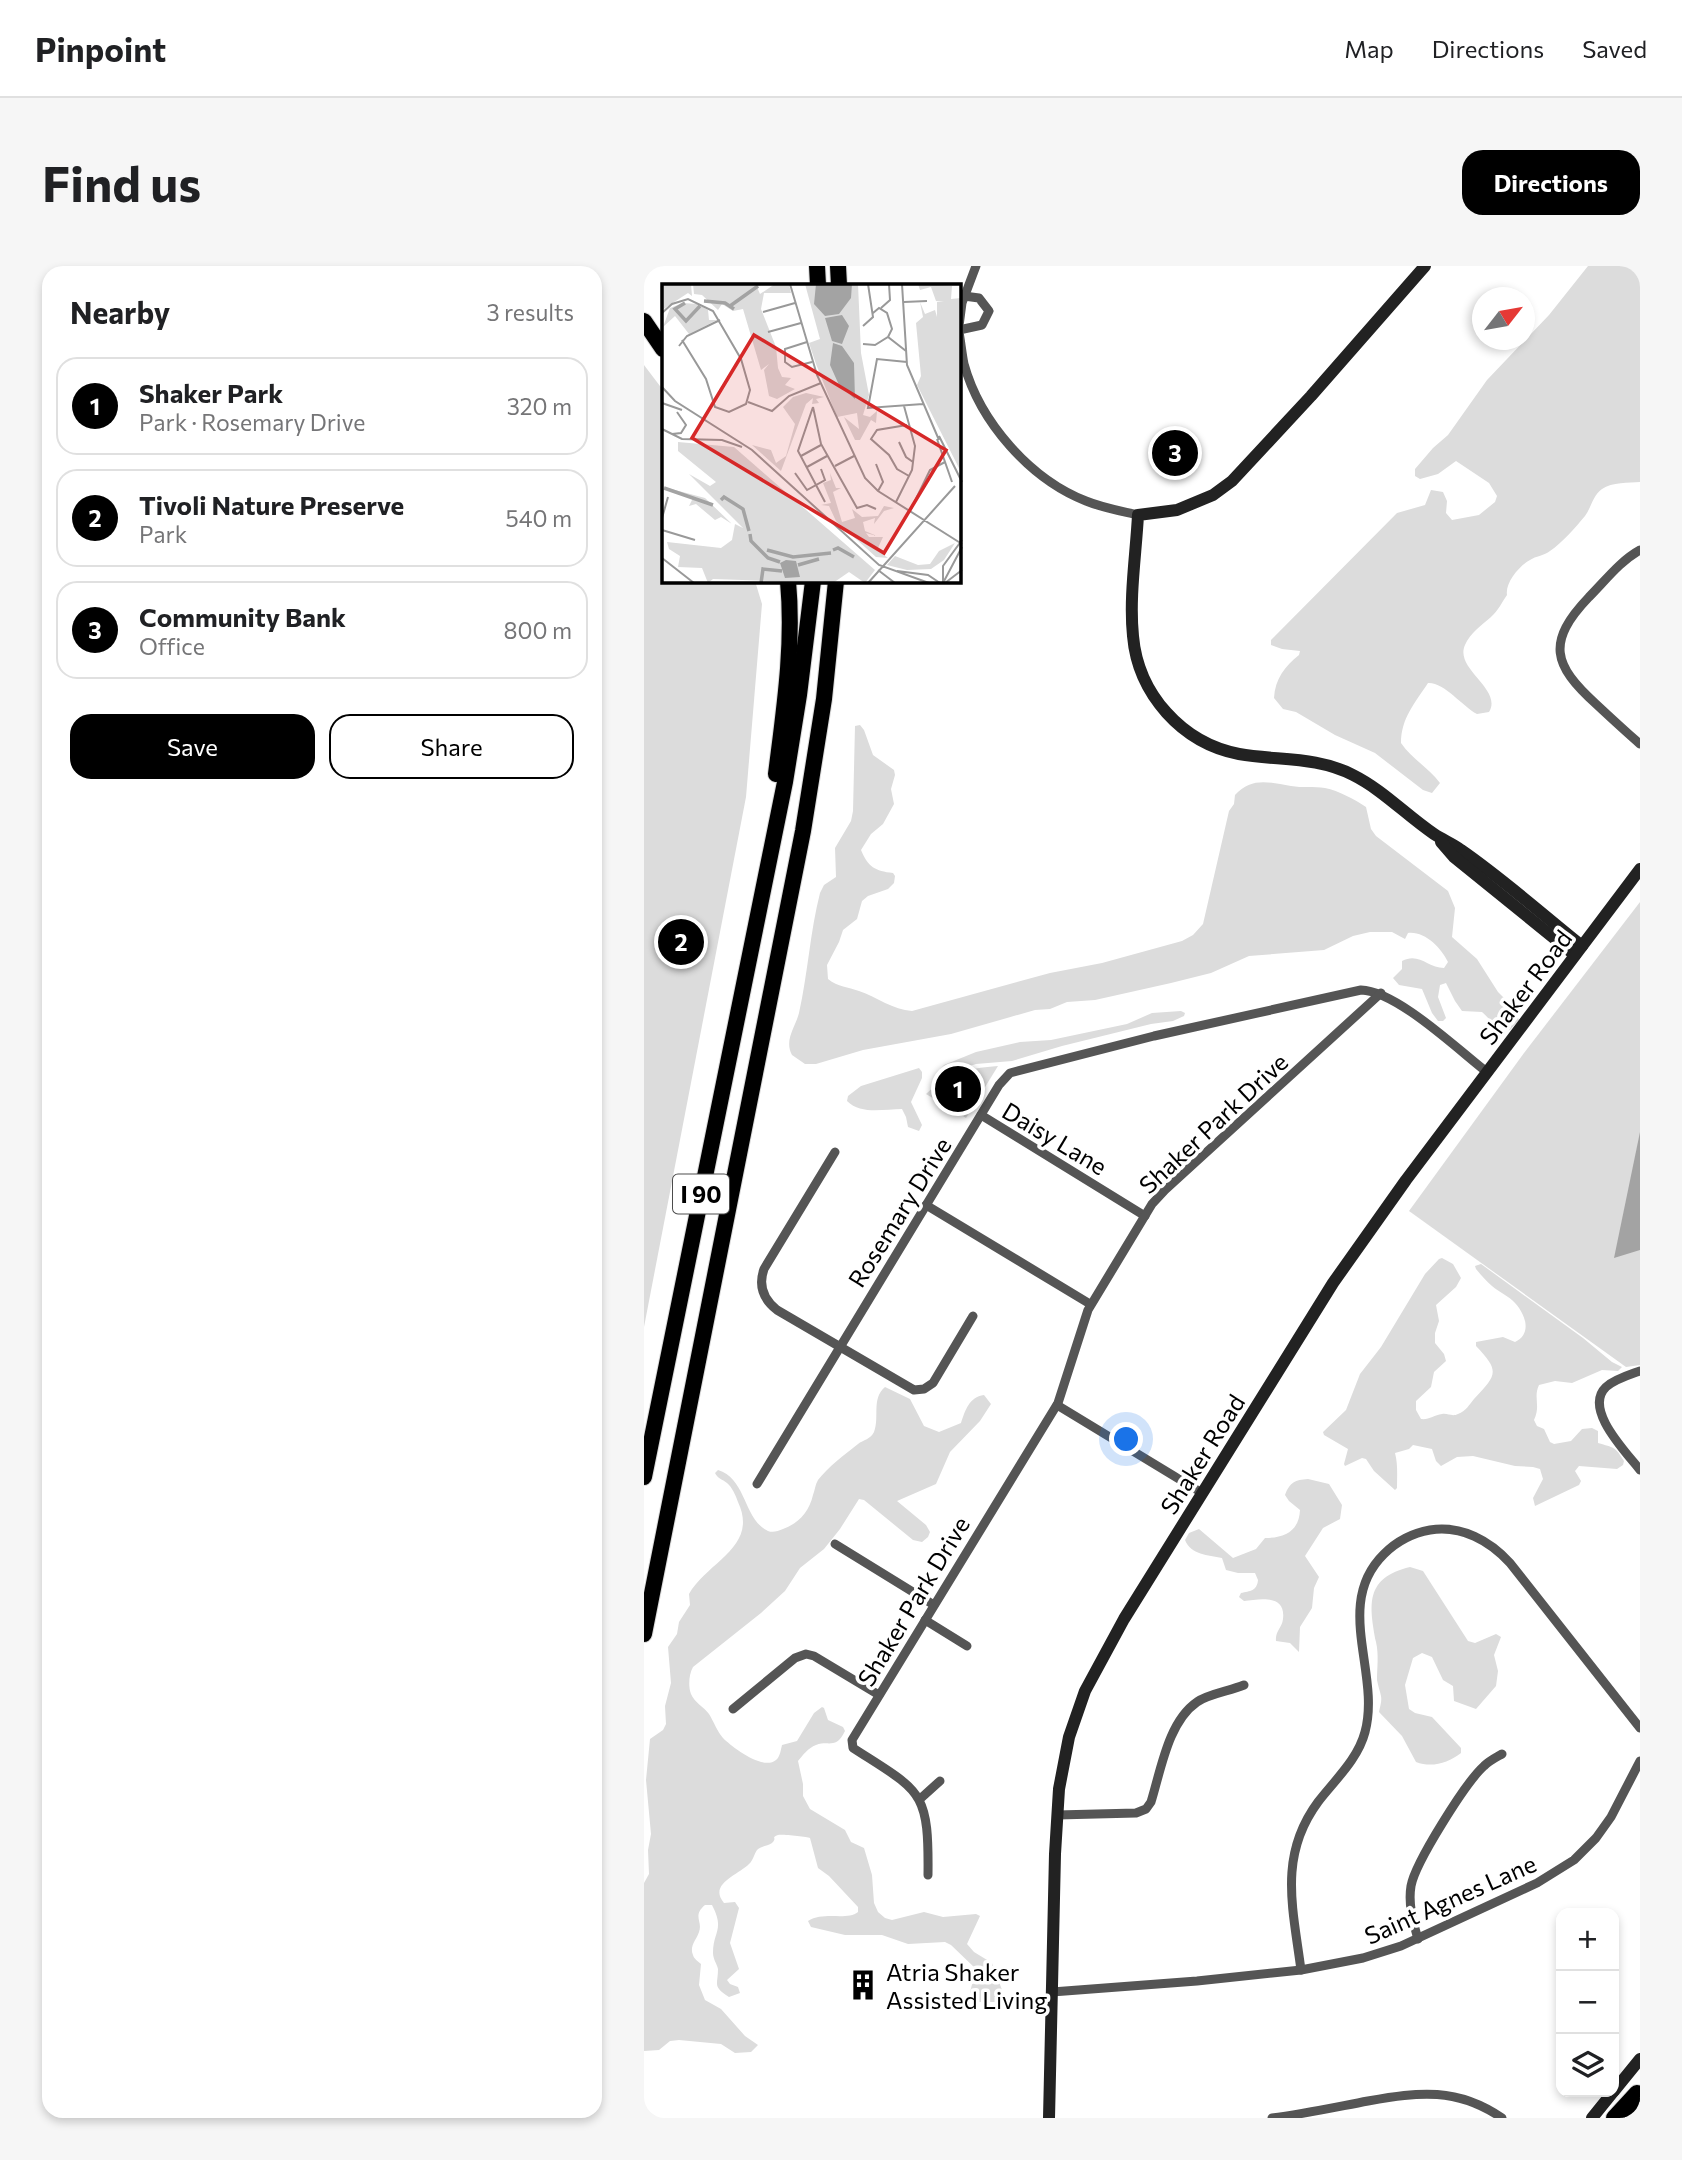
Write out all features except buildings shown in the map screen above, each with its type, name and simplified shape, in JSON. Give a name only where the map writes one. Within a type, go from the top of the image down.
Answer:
[{"type":"highway","points":[[817,266],[818,284]]},
{"type":"highway","points":[[838,266],[841,284]]},
{"type":"highway","points":[[841,284],[844,266]]},
{"type":"highway","points":[[644,321],[662,348]]},
{"type":"highway","points":[[758,910],[788,684],[788,583]]},
{"type":"highway","name":"I 90","points":[[644,1477],[792,739],[813,583]]},
{"type":"highway","name":"I 90","points":[[644,1634],[805,820],[824,699],[836,583]]},
{"type":"highway","points":[[1616,2118],[1639,2095]]},
{"type":"main road","points":[[1425,266],[1232,481],[1213,495],[1177,510],[1138,514],[1132,619],[1134,648],[1149,688],[1168,716],[1199,740],[1230,752],[1310,760],[1343,770],[1380,792],[1434,834],[1454,857],[1578,950]]},
{"type":"main road","name":"Shaker Road","points":[[1049,2118],[1057,1815],[1066,1750],[1085,1691],[1114,1636],[1345,1265],[1640,869]]},
{"type":"main road","points":[[1619,2084],[1640,2059]]},
{"type":"main road","points":[[1631,2118],[1639,2095]]},
{"type":"main road","points":[[1592,2118],[1608,2097]]},
{"type":"street","points":[[961,316],[964,296],[976,266]]},
{"type":"street","points":[[961,329],[982,325],[989,311],[979,298],[964,296]]},
{"type":"street","points":[[961,343],[964,365],[978,400],[1011,447],[1056,485],[1084,501],[1138,514]]},
{"type":"street","points":[[1640,550],[1624,561],[1574,614],[1565,629],[1560,647],[1562,663],[1572,681],[1640,744]]},
{"type":"street","name":"Rosemary Drive","points":[[757,1484],[1000,1082],[1016,1071],[1154,1036],[1348,992],[1366,990],[1381,993]]},
{"type":"street","points":[[1381,993],[1398,1003],[1488,1073]]},
{"type":"street","name":"Shaker Park Drive","points":[[920,1799],[903,1779],[851,1745],[1057,1405],[1090,1304],[1165,1189],[1381,993]]},
{"type":"street","name":"Daisy Lane","points":[[981,1115],[1145,1216]]},
{"type":"street","points":[[835,1152],[766,1265],[761,1281],[763,1294],[774,1307],[909,1389],[922,1390],[934,1381],[973,1316]]},
{"type":"street","points":[[926,1205],[1090,1304]]},
{"type":"street","points":[[1640,1371],[1606,1387],[1600,1395],[1598,1405],[1603,1419],[1640,1470]]},
{"type":"street","points":[[1057,1405],[1202,1493]]},
{"type":"street","points":[[1301,1970],[1291,1885],[1293,1853],[1304,1822],[1363,1740],[1368,1706],[1359,1614],[1360,1596],[1374,1566],[1398,1542],[1428,1530],[1445,1529],[1472,1535],[1493,1547],[1510,1563],[1640,1728]]},
{"type":"street","points":[[835,1544],[934,1605]]},
{"type":"street","points":[[925,1620],[967,1646]]},
{"type":"street","points":[[733,1709],[803,1654],[814,1656],[879,1695]]},
{"type":"street","points":[[1057,1815],[1136,1813],[1146,1809],[1151,1802],[1175,1730],[1184,1716],[1199,1700],[1244,1685]]},
{"type":"street","points":[[1418,1939],[1410,1903],[1414,1876],[1469,1783],[1485,1765],[1502,1754]]},
{"type":"street","name":"Saint Agnes Lane","points":[[1052,1992],[1301,1970],[1371,1956],[1418,1939],[1537,1883],[1574,1860],[1605,1826],[1640,1760]]},
{"type":"street","points":[[928,1875],[927,1830],[920,1799],[940,1781]]},
{"type":"street","points":[[1272,2118],[1421,2093],[1452,2096],[1474,2102],[1502,2118]]},
{"type":"shaded area","points":[[1588,266],[1640,266],[1640,482],[1611,485],[1599,492],[1585,516],[1564,540],[1517,571],[1510,580],[1507,595],[1498,609],[1467,641],[1463,654],[1471,671],[1490,695],[1492,704],[1489,712],[1477,714],[1447,690],[1434,684],[1428,683],[1418,697],[1403,726],[1401,743],[1440,783],[1432,793],[1423,790],[1375,753],[1335,735],[1296,712],[1283,709],[1274,698],[1276,685],[1300,651],[1271,645],[1271,640],[1397,513],[1425,505],[1431,490],[1443,492],[1447,501],[1446,513],[1452,520],[1479,515],[1495,502],[1497,496],[1489,483],[1456,461],[1438,474],[1420,479],[1415,476],[1415,469],[1448,435],[1487,380],[1516,350],[1535,350],[1535,330]]},
{"type":"shaded area","points":[[644,365],[662,389],[662,583],[756,583],[762,604],[746,797],[644,1327]]},
{"type":"shaded area","points":[[860,725],[873,755],[894,770],[895,775],[891,789],[894,804],[883,824],[871,834],[861,850],[873,867],[895,876],[894,883],[888,889],[862,901],[857,919],[843,930],[827,965],[828,979],[836,984],[912,1011],[1050,973],[1102,963],[1182,941],[1193,935],[1203,924],[1235,795],[1247,785],[1268,782],[1295,787],[1325,788],[1366,807],[1371,829],[1376,836],[1448,891],[1455,908],[1452,937],[1477,959],[1498,992],[1514,1008],[1519,1020],[1510,1030],[1505,1030],[1497,1027],[1482,1012],[1462,1011],[1446,983],[1440,985],[1438,997],[1446,1018],[1438,1021],[1422,989],[1399,985],[1393,978],[1402,969],[1402,961],[1413,958],[1444,968],[1448,962],[1441,951],[1426,938],[1414,933],[1408,933],[1405,939],[1392,932],[1370,932],[1353,936],[1324,950],[1249,956],[1211,973],[1171,983],[1095,1000],[1067,1002],[1050,1009],[1035,1010],[951,1034],[863,1050],[816,1064],[805,1064],[792,1055],[789,1044],[799,1013],[820,893],[824,885],[836,877],[835,848],[851,821],[855,726]]},
{"type":"shaded area","points":[[1640,902],[1640,1365],[1626,1367],[1409,1211],[1524,1053]]},
{"type":"shaded area","points":[[1152,1013],[1185,1013],[1184,1016],[1173,1021],[1062,1046],[1012,1061],[976,1064],[954,1071],[936,1081],[934,1078],[944,1065],[976,1052],[1127,1024]]},
{"type":"shaded area","points":[[998,1066],[966,1118],[926,1094],[942,1081],[959,1073]]},
{"type":"shaded area","points":[[919,1068],[922,1078],[911,1102],[922,1125],[919,1131],[908,1127],[902,1109],[866,1110],[847,1101],[848,1096],[861,1086]]},
{"type":"shaded area","points":[[1640,1132],[1640,1250],[1614,1258]]},
{"type":"shaded area","points":[[1442,1258],[1453,1264],[1461,1278],[1456,1287],[1436,1305],[1439,1321],[1435,1343],[1446,1361],[1434,1372],[1431,1387],[1416,1401],[1416,1410],[1421,1419],[1461,1413],[1491,1379],[1492,1368],[1476,1342],[1503,1337],[1515,1342],[1524,1334],[1526,1324],[1519,1308],[1482,1276],[1475,1266],[1481,1264],[1622,1367],[1618,1371],[1602,1370],[1572,1383],[1555,1381],[1539,1385],[1534,1420],[1554,1444],[1571,1441],[1582,1429],[1592,1428],[1598,1431],[1598,1443],[1616,1450],[1624,1461],[1623,1465],[1617,1469],[1579,1466],[1575,1471],[1581,1481],[1579,1485],[1535,1506],[1533,1498],[1543,1479],[1540,1469],[1533,1467],[1515,1466],[1473,1456],[1457,1457],[1441,1466],[1432,1449],[1413,1445],[1395,1453],[1395,1490],[1374,1471],[1366,1459],[1362,1458],[1345,1466],[1348,1449],[1323,1432],[1346,1410],[1360,1374],[1381,1347],[1425,1274]]},
{"type":"shaded area","points":[[885,1387],[910,1399],[924,1426],[939,1432],[961,1423],[968,1405],[979,1396],[984,1395],[991,1404],[980,1421],[950,1452],[936,1484],[897,1501],[926,1525],[930,1532],[928,1537],[922,1542],[913,1540],[864,1500],[859,1499],[824,1549],[800,1568],[785,1591],[693,1667],[690,1691],[694,1700],[709,1714],[723,1738],[733,1747],[756,1760],[770,1763],[776,1760],[782,1745],[797,1741],[814,1713],[824,1708],[828,1720],[843,1727],[845,1731],[835,1742],[813,1746],[798,1761],[803,1796],[810,1809],[845,1830],[851,1842],[864,1848],[872,1875],[874,1903],[885,1918],[892,1920],[924,1912],[943,1917],[976,1914],[980,1916],[967,1944],[974,1952],[992,1963],[1005,1998],[1000,2002],[975,2002],[970,1992],[976,1969],[945,1942],[908,1944],[882,1935],[845,1935],[811,1927],[808,1921],[814,1918],[853,1915],[858,1912],[858,1907],[818,1868],[810,1838],[778,1835],[772,1843],[757,1850],[750,1863],[726,1880],[720,1890],[724,1903],[735,1902],[739,1908],[730,1943],[739,1969],[727,1980],[738,1987],[740,1993],[729,1997],[717,1985],[718,1969],[713,1946],[718,1920],[712,1905],[705,1905],[699,1912],[700,1928],[692,1949],[701,1964],[699,1985],[705,2000],[721,2009],[745,2036],[758,2045],[751,2052],[735,2053],[721,2044],[679,2040],[670,2041],[659,2050],[644,2051],[644,1883],[649,1874],[648,1850],[651,1834],[646,1780],[650,1739],[663,1730],[666,1724],[665,1706],[671,1683],[668,1647],[690,1605],[689,1594],[697,1582],[728,1553],[742,1531],[743,1518],[735,1494],[715,1473],[718,1470],[735,1482],[754,1518],[768,1531],[789,1527],[806,1512],[822,1475],[873,1434],[878,1397]]},
{"type":"shaded area","points":[[1308,1479],[1329,1484],[1342,1505],[1340,1519],[1323,1528],[1305,1556],[1319,1577],[1314,1588],[1312,1608],[1300,1627],[1299,1652],[1290,1643],[1276,1641],[1283,1619],[1280,1605],[1271,1600],[1244,1601],[1239,1597],[1241,1593],[1256,1586],[1258,1580],[1255,1573],[1226,1570],[1222,1558],[1191,1549],[1185,1540],[1189,1533],[1199,1529],[1233,1558],[1256,1549],[1265,1538],[1285,1535],[1297,1523],[1300,1510],[1285,1495],[1294,1482]]},
{"type":"shaded area","points":[[1410,1567],[1423,1571],[1468,1641],[1475,1643],[1496,1634],[1501,1637],[1494,1655],[1498,1671],[1496,1686],[1476,1709],[1454,1701],[1453,1686],[1443,1680],[1432,1657],[1422,1653],[1413,1658],[1405,1685],[1409,1709],[1432,1717],[1461,1748],[1461,1753],[1456,1757],[1434,1764],[1416,1762],[1402,1736],[1379,1712],[1381,1698],[1372,1616],[1374,1594],[1385,1578]]},
{"type":"place","name":"Community Bank","points":[[1175,453]]},
{"type":"place","name":"Tivoli Nature Preserve","points":[[681,942]]},
{"type":"place","name":"Shaker Park","points":[[958,1089]]},
{"type":"place","name":"Atria Shaker Assisted Living","points":[[863,1985]]}]
